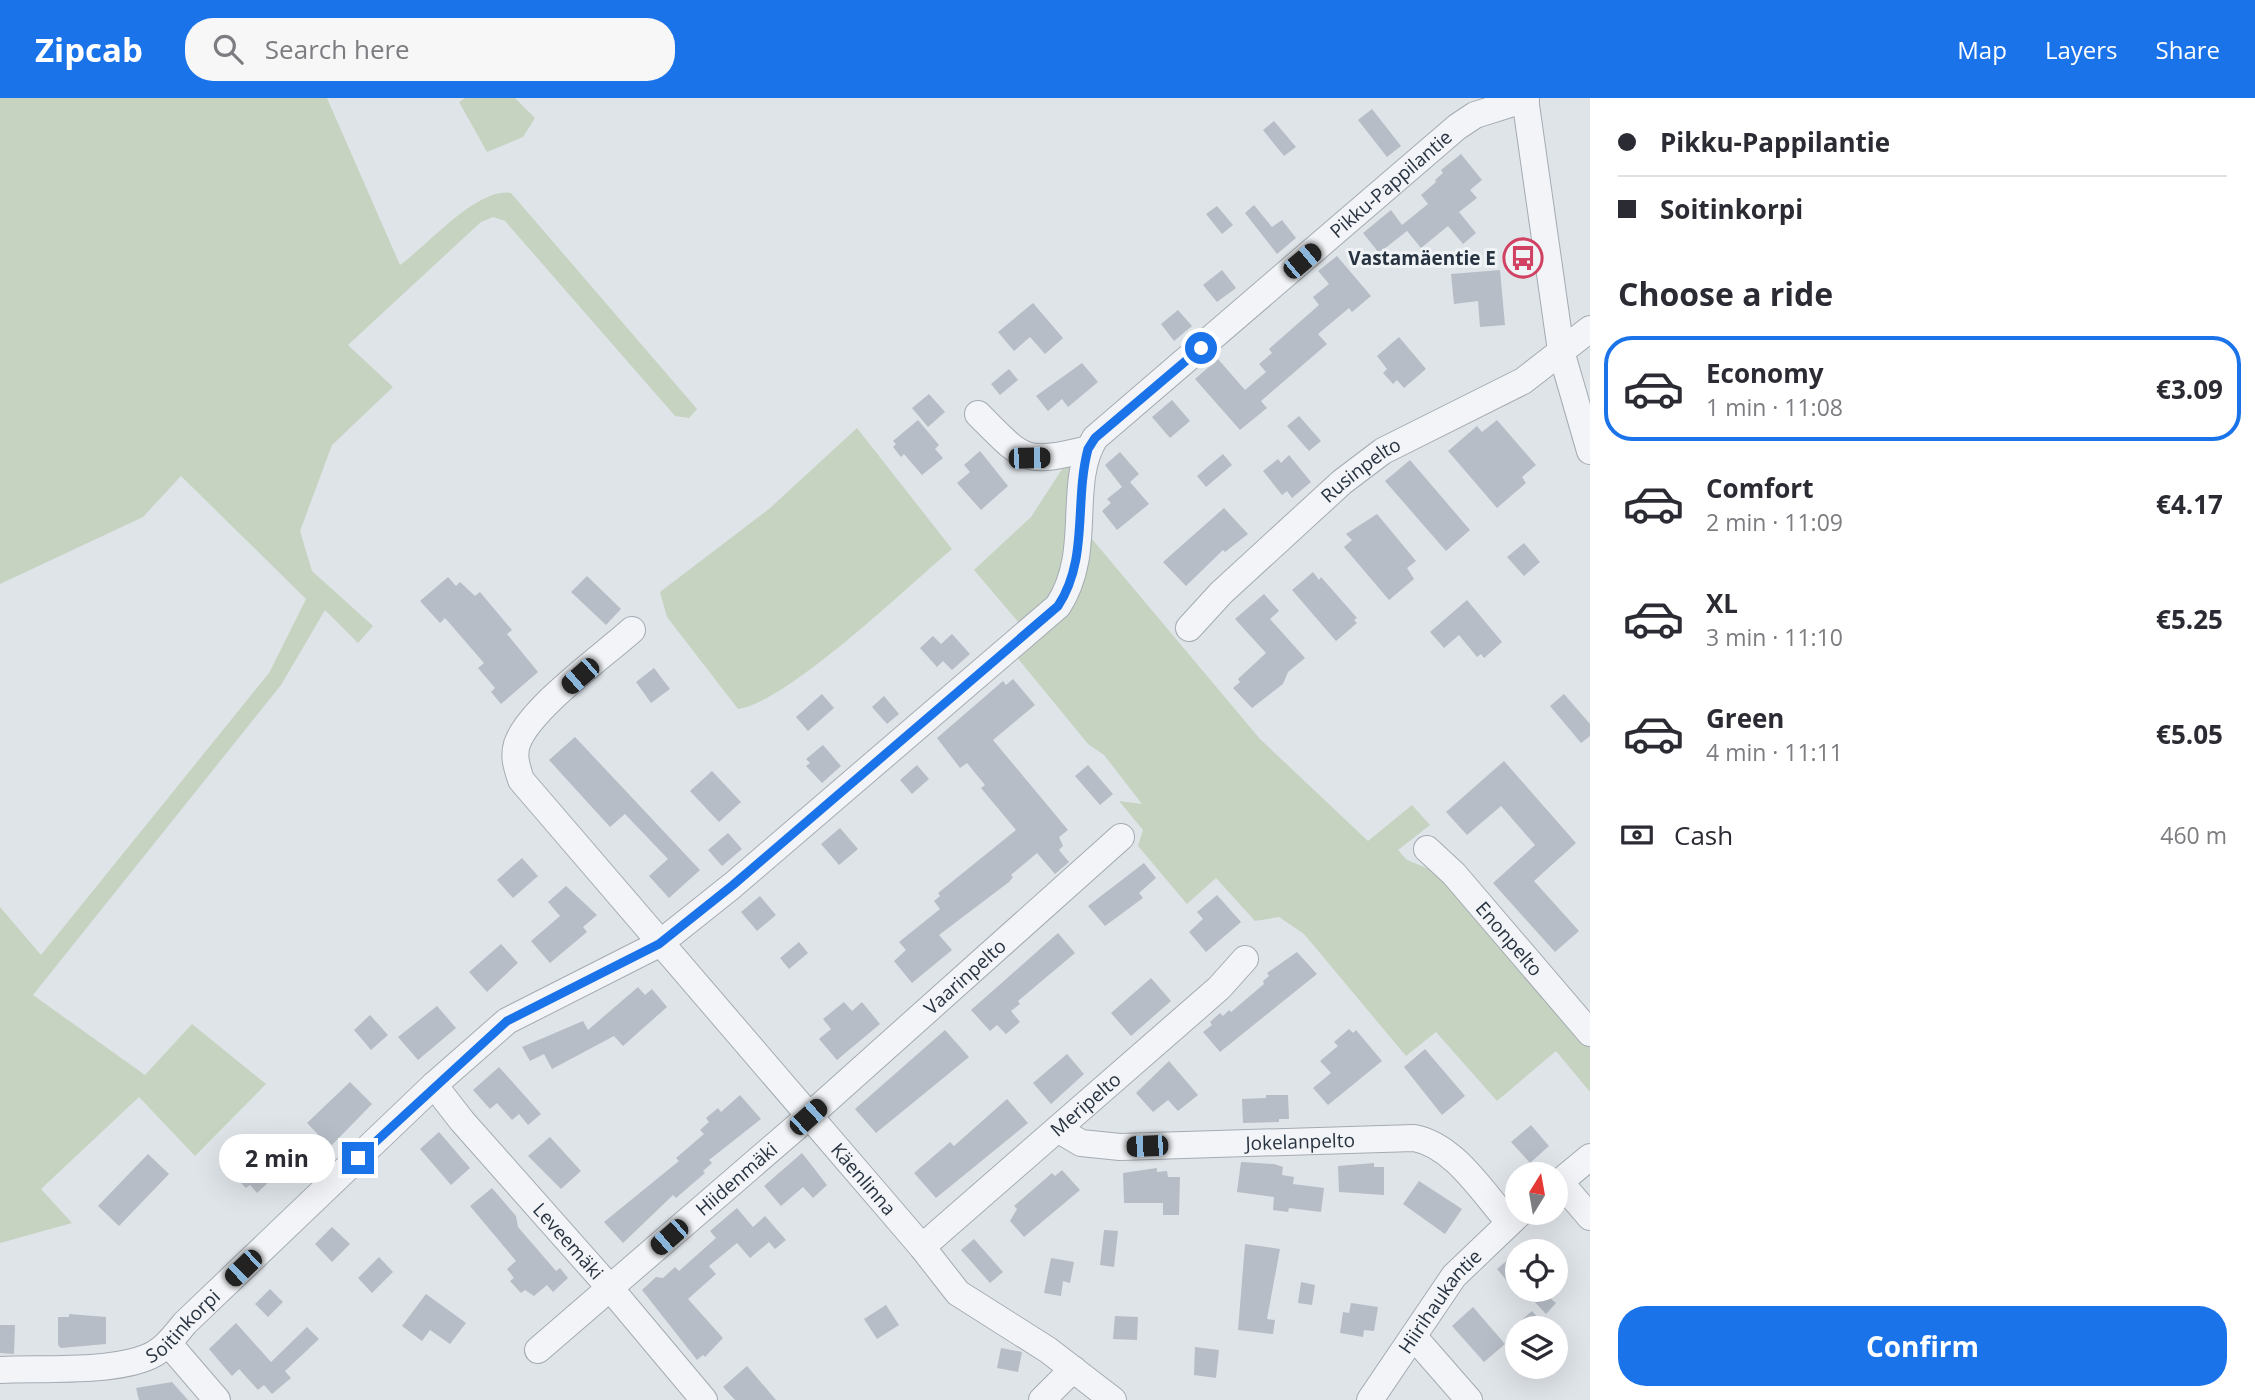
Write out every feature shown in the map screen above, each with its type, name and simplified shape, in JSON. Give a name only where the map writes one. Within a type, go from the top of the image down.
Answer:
[{"type":"street","points":[[1526,99],[1561,351],[1590,451]]},
{"type":"street","name":"Pikku-Pappilantie","points":[[1088,449],[1095,438],[1457,127],[1475,115],[1526,99]]},
{"type":"street","name":"Rusinpelto","points":[[1189,628],[1274,544],[1342,482],[1383,451],[1523,381],[1590,329]]},
{"type":"street","points":[[659,944],[733,885],[1058,606],[1067,593],[1077,562],[1088,449],[1053,457],[1029,458],[1011,447],[978,414]]},
{"type":"street","name":"Käenlinna","points":[[632,630],[545,706],[524,732],[517,744],[514,760],[521,780],[535,800],[922,1247],[958,1293],[1073,1369],[1113,1400]]},
{"type":"street","name":"Vaarinpelto","points":[[808,1117],[1121,837]]},
{"type":"street","name":"Enonpelto","points":[[1427,849],[1454,874],[1590,1033]]},
{"type":"street","name":"Soitinkorpi","points":[[0,1370],[120,1366],[150,1356],[168,1343],[185,1323],[434,1085],[507,1021],[659,944]]},
{"type":"street","name":"Meripelto","points":[[922,1247],[1219,988],[1245,960]]},
{"type":"street","name":"Leveemäki","points":[[434,1085],[462,1121],[610,1288],[704,1400]]},
{"type":"street","name":"Hiidenmäki","points":[[538,1350],[808,1117]]},
{"type":"street","name":"Jokelanpelto","points":[[1059,1130],[1081,1143],[1120,1147],[1414,1138],[1429,1140],[1444,1150],[1505,1208]]},
{"type":"street","points":[[1568,1176],[1590,1157]]},
{"type":"street","points":[[1568,1194],[1590,1217]]},
{"type":"street","name":"Hiirihaukantie","points":[[1370,1400],[1454,1276],[1507,1225]]},
{"type":"street","points":[[1414,1336],[1469,1400]]},
{"type":"street","points":[[168,1343],[218,1400]]},
{"type":"street","points":[[1042,1400],[1073,1369]]},
{"type":"green space","points":[[0,98],[327,98],[400,265],[468,208],[483,199],[511,193],[697,409],[689,418],[675,416],[505,221],[493,217],[481,222],[348,345],[393,387],[332,445],[300,531],[312,571],[373,626],[358,643],[325,610],[281,685],[33,995],[145,1075],[192,1024],[266,1084],[195,1156],[139,1097],[41,1189],[72,1223],[0,1243],[0,907],[41,955],[269,673],[306,599],[181,476],[143,517],[0,584]]},
{"type":"green space","points":[[465,98],[515,98],[535,118],[523,137],[487,152],[459,102]]},
{"type":"green space","points":[[857,428],[952,549],[816,665],[760,702],[738,709],[667,617],[660,592],[769,509]]},
{"type":"green space","points":[[1066,463],[1073,473],[1068,555],[1047,601],[1020,624],[974,570],[1031,517]]},
{"type":"green space","points":[[1092,539],[1260,739],[1368,841],[1412,805],[1430,825],[1398,850],[1407,860],[1434,871],[1590,1047],[1590,1092],[1556,1051],[1497,1101],[1436,1032],[1406,1056],[1304,934],[1279,917],[1255,921],[1216,878],[1187,904],[1138,846],[1143,830],[1119,801],[1142,804],[1104,755],[1088,744],[1015,655],[1082,583]]},
{"type":"building","points":[[1372,109],[1401,146],[1387,157],[1358,120]]},
{"type":"building","points":[[1274,121],[1296,147],[1284,156],[1263,130]]},
{"type":"building","points":[[1461,154],[1482,180],[1470,190],[1477,198],[1459,212],[1476,233],[1463,244],[1448,226],[1421,248],[1403,226],[1407,231],[1379,253],[1363,233],[1391,210],[1402,225],[1428,204],[1421,195],[1436,182],[1443,173],[1441,170]]},
{"type":"building","points":[[1254,205],[1272,227],[1282,220],[1296,238],[1277,254],[1245,213]]},
{"type":"building","points":[[1217,206],[1233,225],[1222,234],[1206,214]]},
{"type":"building","points":[[1337,256],[1371,296],[1352,312],[1349,308],[1318,334],[1327,344],[1261,401],[1267,408],[1240,430],[1195,379],[1218,359],[1245,390],[1266,372],[1259,364],[1272,353],[1269,349],[1319,305],[1313,297],[1329,284],[1318,271]]},
{"type":"building","points":[[1222,270],[1236,288],[1217,302],[1203,285]]},
{"type":"building","points":[[1500,270],[1505,325],[1480,327],[1478,301],[1454,304],[1451,274]]},
{"type":"building","points":[[1033,303],[1063,338],[1045,354],[1030,337],[1014,351],[998,332]]},
{"type":"building","points":[[1178,310],[1192,326],[1174,341],[1161,324]]},
{"type":"building","points":[[1399,337],[1426,369],[1404,388],[1397,380],[1393,384],[1383,373],[1387,369],[1377,356]]},
{"type":"building","points":[[1082,363],[1098,382],[1068,407],[1062,399],[1048,411],[1036,396]]},
{"type":"building","points":[[1009,369],[1018,380],[1000,395],[991,384]]},
{"type":"building","points":[[929,394],[945,412],[928,427],[912,408]]},
{"type":"building","points":[[1172,400],[1190,421],[1170,438],[1152,417]]},
{"type":"building","points":[[1299,416],[1321,441],[1309,451],[1287,426]]},
{"type":"building","points":[[918,420],[939,445],[935,449],[943,458],[922,475],[904,454],[901,457],[893,447],[896,444],[893,441]]},
{"type":"building","points":[[1497,420],[1536,465],[1522,477],[1526,483],[1497,508],[1448,451],[1477,426],[1482,432]]},
{"type":"building","points":[[980,451],[1008,486],[981,510],[957,483],[970,472],[964,465]]},
{"type":"building","points":[[1120,452],[1139,474],[1130,482],[1149,504],[1117,530],[1102,511],[1111,503],[1107,499],[1122,487],[1105,465]]},
{"type":"building","points":[[1223,454],[1232,465],[1206,487],[1197,476]]},
{"type":"building","points":[[1289,455],[1311,482],[1292,498],[1287,491],[1282,495],[1263,471],[1278,459],[1281,463]]},
{"type":"building","points":[[1410,460],[1470,530],[1446,551],[1385,481]]},
{"type":"building","points":[[1224,508],[1248,534],[1225,552],[1223,550],[1186,586],[1163,562]]},
{"type":"building","points":[[1377,514],[1416,561],[1407,568],[1414,579],[1389,600],[1344,547],[1352,540],[1346,534]]},
{"type":"building","points":[[1524,543],[1540,562],[1524,576],[1507,557]]},
{"type":"building","points":[[1313,572],[1319,580],[1321,577],[1357,618],[1354,620],[1357,623],[1336,641],[1292,590]]},
{"type":"building","points":[[587,576],[621,609],[606,625],[571,592]]},
{"type":"building","points":[[448,577],[456,586],[460,582],[475,596],[480,592],[512,630],[507,634],[538,672],[501,704],[491,692],[495,688],[478,668],[484,663],[445,618],[440,623],[420,601]]},
{"type":"building","points":[[1264,594],[1279,611],[1270,619],[1305,658],[1288,672],[1283,684],[1252,708],[1233,688],[1240,682],[1238,679],[1266,653],[1235,619]]},
{"type":"building","points":[[1467,600],[1502,642],[1484,658],[1481,654],[1477,657],[1459,635],[1444,648],[1430,632]]},
{"type":"building","points":[[952,634],[970,654],[952,670],[943,661],[937,667],[920,648],[933,636],[941,644]]},
{"type":"building","points":[[654,668],[670,689],[651,703],[636,682]]},
{"type":"building","points":[[1013,679],[1035,705],[993,740],[1068,830],[1059,837],[1063,846],[1059,850],[1069,862],[1055,874],[1037,853],[1011,875],[1013,877],[1009,882],[939,935],[952,950],[912,983],[894,961],[906,950],[899,942],[940,909],[934,901],[940,896],[938,893],[1016,830],[981,788],[985,785],[967,763],[960,768],[937,738],[1003,681],[1006,685]]},
{"type":"building","points":[[822,694],[834,708],[808,731],[796,717]]},
{"type":"building","points":[[1564,694],[1590,724],[1590,736],[1581,743],[1550,706]]},
{"type":"building","points":[[884,696],[899,714],[887,724],[872,707]]},
{"type":"building","points":[[575,737],[700,870],[669,898],[649,876],[668,859],[625,814],[610,827],[549,760]]},
{"type":"building","points":[[823,745],[841,766],[822,783],[806,766],[810,763],[806,759]]},
{"type":"building","points":[[1504,761],[1576,843],[1534,881],[1579,931],[1555,952],[1493,883],[1535,845],[1501,806],[1467,835],[1446,812]]},
{"type":"building","points":[[917,765],[929,779],[912,794],[900,780]]},
{"type":"building","points":[[1088,765],[1113,794],[1100,805],[1075,776]]},
{"type":"building","points":[[712,771],[741,802],[719,822],[690,791]]},
{"type":"building","points":[[840,828],[858,849],[839,865],[821,844]]},
{"type":"building","points":[[728,833],[742,849],[722,866],[708,850]]},
{"type":"building","points":[[522,858],[538,876],[513,898],[497,880]]},
{"type":"building","points":[[1144,863],[1156,878],[1139,893],[1143,898],[1105,926],[1088,906]]},
{"type":"building","points":[[566,886],[597,915],[583,927],[587,932],[550,963],[531,941],[560,916],[548,902]]},
{"type":"building","points":[[1217,895],[1241,922],[1206,952],[1189,932],[1203,919],[1197,912]]},
{"type":"building","points":[[760,896],[776,915],[757,931],[741,912]]},
{"type":"building","points":[[1058,933],[1075,953],[1018,1001],[1020,1004],[1011,1011],[1020,1022],[1006,1034],[997,1025],[990,1031],[971,1010]]},
{"type":"building","points":[[799,942],[808,953],[789,969],[780,958]]},
{"type":"building","points":[[501,944],[518,963],[487,992],[469,972]]},
{"type":"building","points":[[1297,952],[1317,974],[1220,1052],[1203,1032],[1212,1025],[1210,1022],[1220,1013],[1223,1016],[1229,1010],[1231,1012],[1264,984],[1263,981],[1269,976],[1267,973]]},
{"type":"building","points":[[1151,978],[1171,1001],[1131,1036],[1111,1013]]},
{"type":"building","points":[[638,987],[645,995],[652,989],[667,1007],[623,1046],[614,1036],[552,1069],[544,1054],[530,1061],[522,1047],[583,1021],[588,1030]]},
{"type":"building","points":[[844,1002],[852,1011],[862,1002],[880,1024],[837,1060],[819,1039],[831,1029],[823,1019]]},
{"type":"building","points":[[437,1006],[456,1028],[418,1060],[398,1037]]},
{"type":"building","points":[[370,1015],[388,1035],[371,1050],[354,1030]]},
{"type":"building","points":[[1349,1029],[1353,1033],[1356,1030],[1382,1061],[1328,1105],[1313,1088],[1331,1073],[1320,1061],[1338,1046],[1334,1042]]},
{"type":"building","points":[[945,1030],[969,1057],[876,1133],[855,1109]]},
{"type":"building","points":[[1425,1049],[1465,1096],[1442,1115],[1404,1067]]},
{"type":"building","points":[[1067,1054],[1084,1074],[1051,1104],[1033,1083]]},
{"type":"building","points":[[1169,1061],[1198,1095],[1178,1111],[1168,1100],[1153,1112],[1136,1093]]},
{"type":"building","points":[[499,1067],[541,1114],[528,1125],[519,1114],[512,1120],[497,1103],[490,1109],[473,1090]]},
{"type":"building","points":[[350,1082],[372,1104],[330,1147],[307,1123]]},
{"type":"building","points":[[740,1095],[761,1119],[709,1160],[712,1163],[703,1171],[705,1173],[676,1198],[673,1195],[623,1243],[604,1222],[679,1161],[676,1158],[704,1134],[700,1130],[709,1122],[706,1118],[718,1108],[721,1112]]},
{"type":"building","points":[[1266,1095],[1288,1095],[1289,1119],[1279,1119],[1279,1122],[1243,1123],[1242,1099],[1266,1098]]},
{"type":"building","points":[[1007,1099],[1028,1123],[936,1198],[914,1173],[950,1142],[954,1146]]},
{"type":"building","points":[[1531,1125],[1549,1146],[1529,1162],[1511,1142]]},
{"type":"building","points":[[439,1132],[470,1168],[451,1185],[420,1149]]},
{"type":"building","points":[[550,1137],[581,1171],[561,1189],[528,1156]]},
{"type":"building","points":[[802,1153],[827,1185],[813,1198],[803,1187],[781,1206],[764,1186]]},
{"type":"building","points":[[148,1154],[169,1174],[119,1226],[98,1206]]},
{"type":"building","points":[[254,1154],[275,1176],[257,1193],[250,1185],[246,1188],[234,1176]]},
{"type":"building","points":[[1241,1162],[1274,1164],[1283,1167],[1282,1175],[1294,1177],[1293,1184],[1324,1188],[1321,1212],[1289,1208],[1288,1212],[1273,1210],[1274,1197],[1237,1192]]},
{"type":"building","points":[[1374,1163],[1374,1167],[1384,1167],[1384,1195],[1339,1192],[1338,1166]]},
{"type":"building","points":[[1157,1168],[1157,1172],[1167,1171],[1168,1177],[1180,1177],[1179,1215],[1163,1215],[1163,1203],[1124,1203],[1123,1173]]},
{"type":"building","points":[[1062,1170],[1080,1190],[1024,1237],[1010,1221],[1017,1209],[1014,1206],[1052,1173],[1055,1176]]},
{"type":"building","points":[[1419,1181],[1462,1209],[1445,1234],[1403,1204]]},
{"type":"building","points":[[492,1188],[516,1216],[518,1227],[556,1271],[560,1268],[568,1278],[553,1292],[547,1285],[534,1296],[525,1290],[521,1293],[510,1281],[514,1278],[507,1269],[516,1261],[470,1206]]},
{"type":"building","points":[[737,1208],[753,1227],[765,1216],[786,1240],[775,1249],[769,1242],[750,1258],[737,1243],[709,1266],[716,1274],[688,1299],[723,1338],[705,1357],[703,1355],[697,1360],[642,1290],[656,1277],[663,1278],[675,1267],[679,1271],[716,1238],[710,1231]]},
{"type":"building","points":[[332,1227],[350,1244],[332,1262],[315,1244]]},
{"type":"building","points":[[1104,1230],[1118,1231],[1114,1267],[1100,1265]]},
{"type":"building","points":[[974,1239],[1003,1272],[990,1283],[961,1250]]},
{"type":"building","points":[[1245,1244],[1280,1249],[1267,1319],[1275,1320],[1273,1334],[1238,1330]]},
{"type":"building","points":[[379,1257],[393,1272],[372,1293],[358,1278]]},
{"type":"building","points":[[1051,1258],[1074,1262],[1070,1283],[1063,1281],[1061,1296],[1044,1293]]},
{"type":"building","points":[[1505,1262],[1505,1279],[1497,1269]]},
{"type":"building","points":[[1301,1282],[1315,1285],[1312,1305],[1298,1303]]},
{"type":"building","points":[[270,1289],[283,1302],[268,1317],[255,1304]]},
{"type":"building","points":[[426,1294],[466,1323],[450,1344],[430,1330],[422,1341],[402,1326]]},
{"type":"building","points":[[1535,1302],[1556,1303],[1546,1314]]},
{"type":"building","points":[[1351,1303],[1378,1307],[1374,1331],[1364,1330],[1363,1337],[1340,1333],[1343,1312],[1349,1313]]},
{"type":"building","points":[[886,1305],[899,1325],[877,1339],[864,1319]]},
{"type":"building","points":[[1473,1307],[1505,1344],[1484,1362],[1452,1326]]},
{"type":"building","points":[[69,1314],[106,1317],[106,1344],[61,1348],[58,1345],[58,1317],[69,1317]]},
{"type":"building","points":[[1115,1316],[1138,1317],[1137,1340],[1113,1339]]},
{"type":"building","points":[[236,1323],[271,1362],[307,1327],[319,1339],[285,1371],[291,1378],[272,1394],[264,1385],[258,1390],[239,1369],[232,1376],[209,1349]]},
{"type":"building","points":[[0,1325],[15,1325],[14,1354],[0,1353]]},
{"type":"building","points":[[1195,1347],[1219,1350],[1216,1378],[1194,1375]]},
{"type":"building","points":[[1001,1348],[1022,1352],[1018,1372],[997,1368]]},
{"type":"building","points":[[747,1366],[776,1400],[735,1400],[723,1387]]},
{"type":"building","points":[[172,1382],[188,1400],[139,1400],[136,1388]]},
{"type":"place","name":"Vastamäentie E","points":[[1523,258]]},
{"type":"route","points":[[358,1158],[434,1085],[507,1021],[659,944],[733,885],[1058,606],[1067,593],[1077,562],[1088,449],[1095,438],[1201,348]]}]
